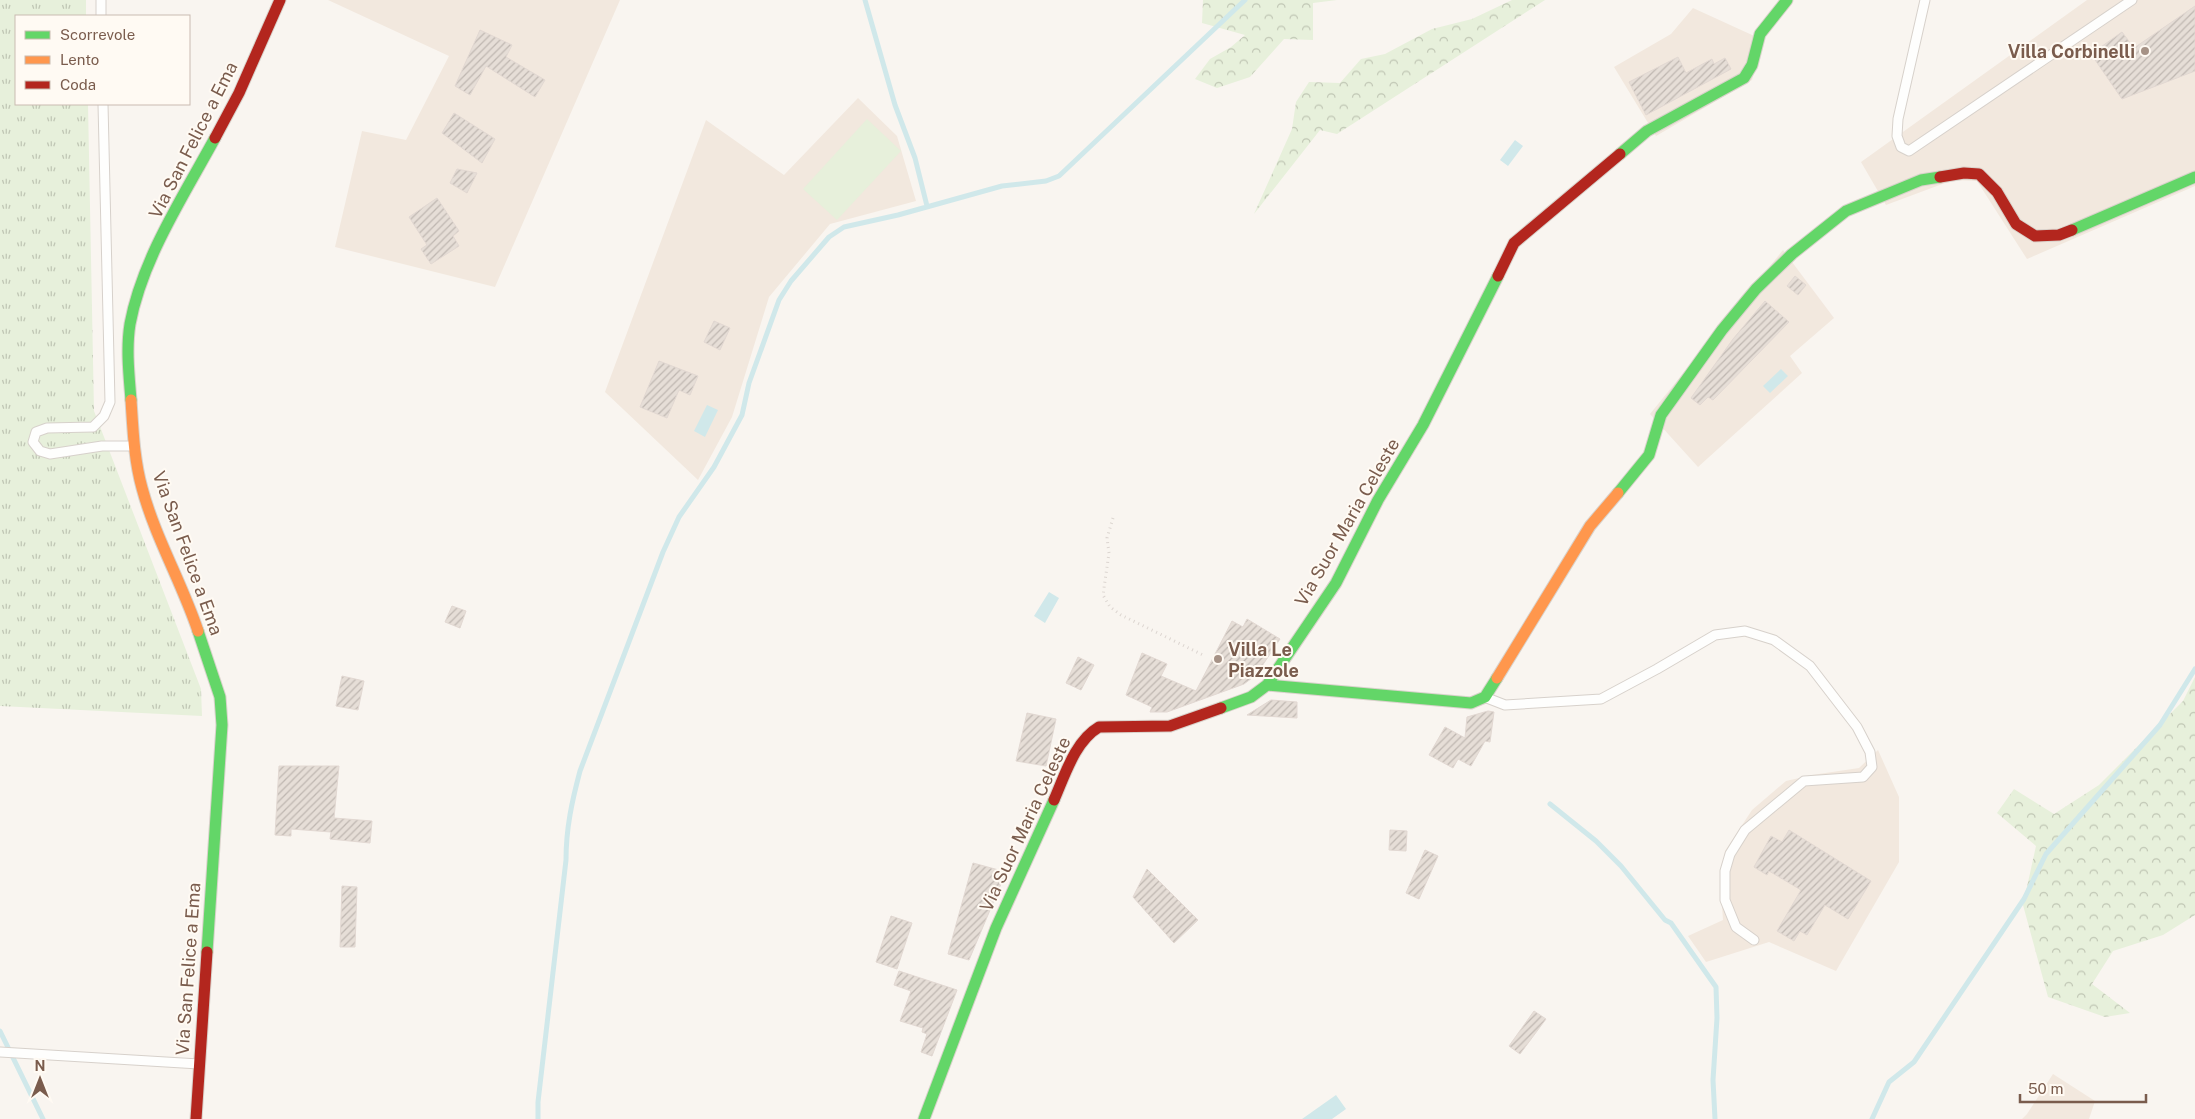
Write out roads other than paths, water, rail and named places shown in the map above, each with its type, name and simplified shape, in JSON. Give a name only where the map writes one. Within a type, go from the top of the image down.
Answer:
[{"type":"street","name":"Via San Felice a Ema","points":[[196,1119],[222,725],[220,697],[187,597],[142,488],[134,446],[128,355],[130,324],[149,262],[240,93],[280,0]]},
{"type":"street","name":"Via Suor Maria Celeste","points":[[924,1119],[996,928],[1077,750],[1090,732],[1099,727],[1170,726],[1251,697],[1267,685],[1336,583],[1378,500],[1423,425],[1514,243],[1647,131],[1744,78],[1752,65],[1760,34],[1787,0]]},
{"type":"street","points":[[1267,685],[1471,703],[1484,697],[1590,526],[1626,486],[1649,456],[1661,415],[1722,330],[1756,289],[1792,254],[1846,211],[1921,180],[1964,173],[1979,174],[1997,192],[2016,224],[2034,236],[2059,235],[2195,177]]},
{"type":"lane","points":[[101,0],[101,15]]},
{"type":"lane","points":[[1926,0],[1898,120],[1897,136],[1901,147],[1909,151],[2132,0]]},
{"type":"lane","points":[[103,105],[110,402],[104,416],[93,427],[47,428],[36,432],[33,442],[40,451],[50,454],[102,446],[134,446]]},
{"type":"lane","points":[[1484,697],[1505,705],[1600,699],[1657,670],[1714,635],[1745,631],[1774,640],[1810,666],[1857,727],[1870,752],[1872,767],[1863,777],[1804,781],[1745,830],[1730,854],[1726,871],[1725,900],[1736,927],[1754,940]]},
{"type":"lane","points":[[0,1052],[199,1064]]},
{"type":"water","points":[[1515,140],[1523,146],[1508,166],[1500,160]]},
{"type":"water","points":[[1781,369],[1788,376],[1770,393],[1763,386]]},
{"type":"water","points":[[707,405],[718,410],[705,437],[694,431]]},
{"type":"water","points":[[1049,592],[1059,598],[1045,623],[1034,616]]},
{"type":"water","points":[[1336,1095],[1346,1109],[1332,1119],[1302,1119]]},
{"type":"waterway","points":[[865,0],[895,105],[915,158],[927,206]]},
{"type":"waterway","points":[[538,1119],[538,1102],[566,860],[568,826],[580,771],[663,552],[679,517],[714,467],[742,415],[749,383],[779,300],[791,281],[829,237],[844,227],[898,215],[1002,186],[1046,181],[1059,176],[1245,0]]},
{"type":"waterway","points":[[1872,1119],[1889,1082],[1914,1062],[2024,899],[2046,854],[2160,725],[2195,669]]},
{"type":"waterway","points":[[1550,804],[1596,841],[1621,866],[1665,920],[1671,923],[1716,987],[1717,1018],[1713,1080],[1715,1119]]},
{"type":"waterway","points":[[0,1031],[43,1119]]},
{"type":"place","name":"Villa Corbinelli","points":[[2145,51]]},
{"type":"place","name":"Villa Le Piazzole","points":[[1218,659]]}]
